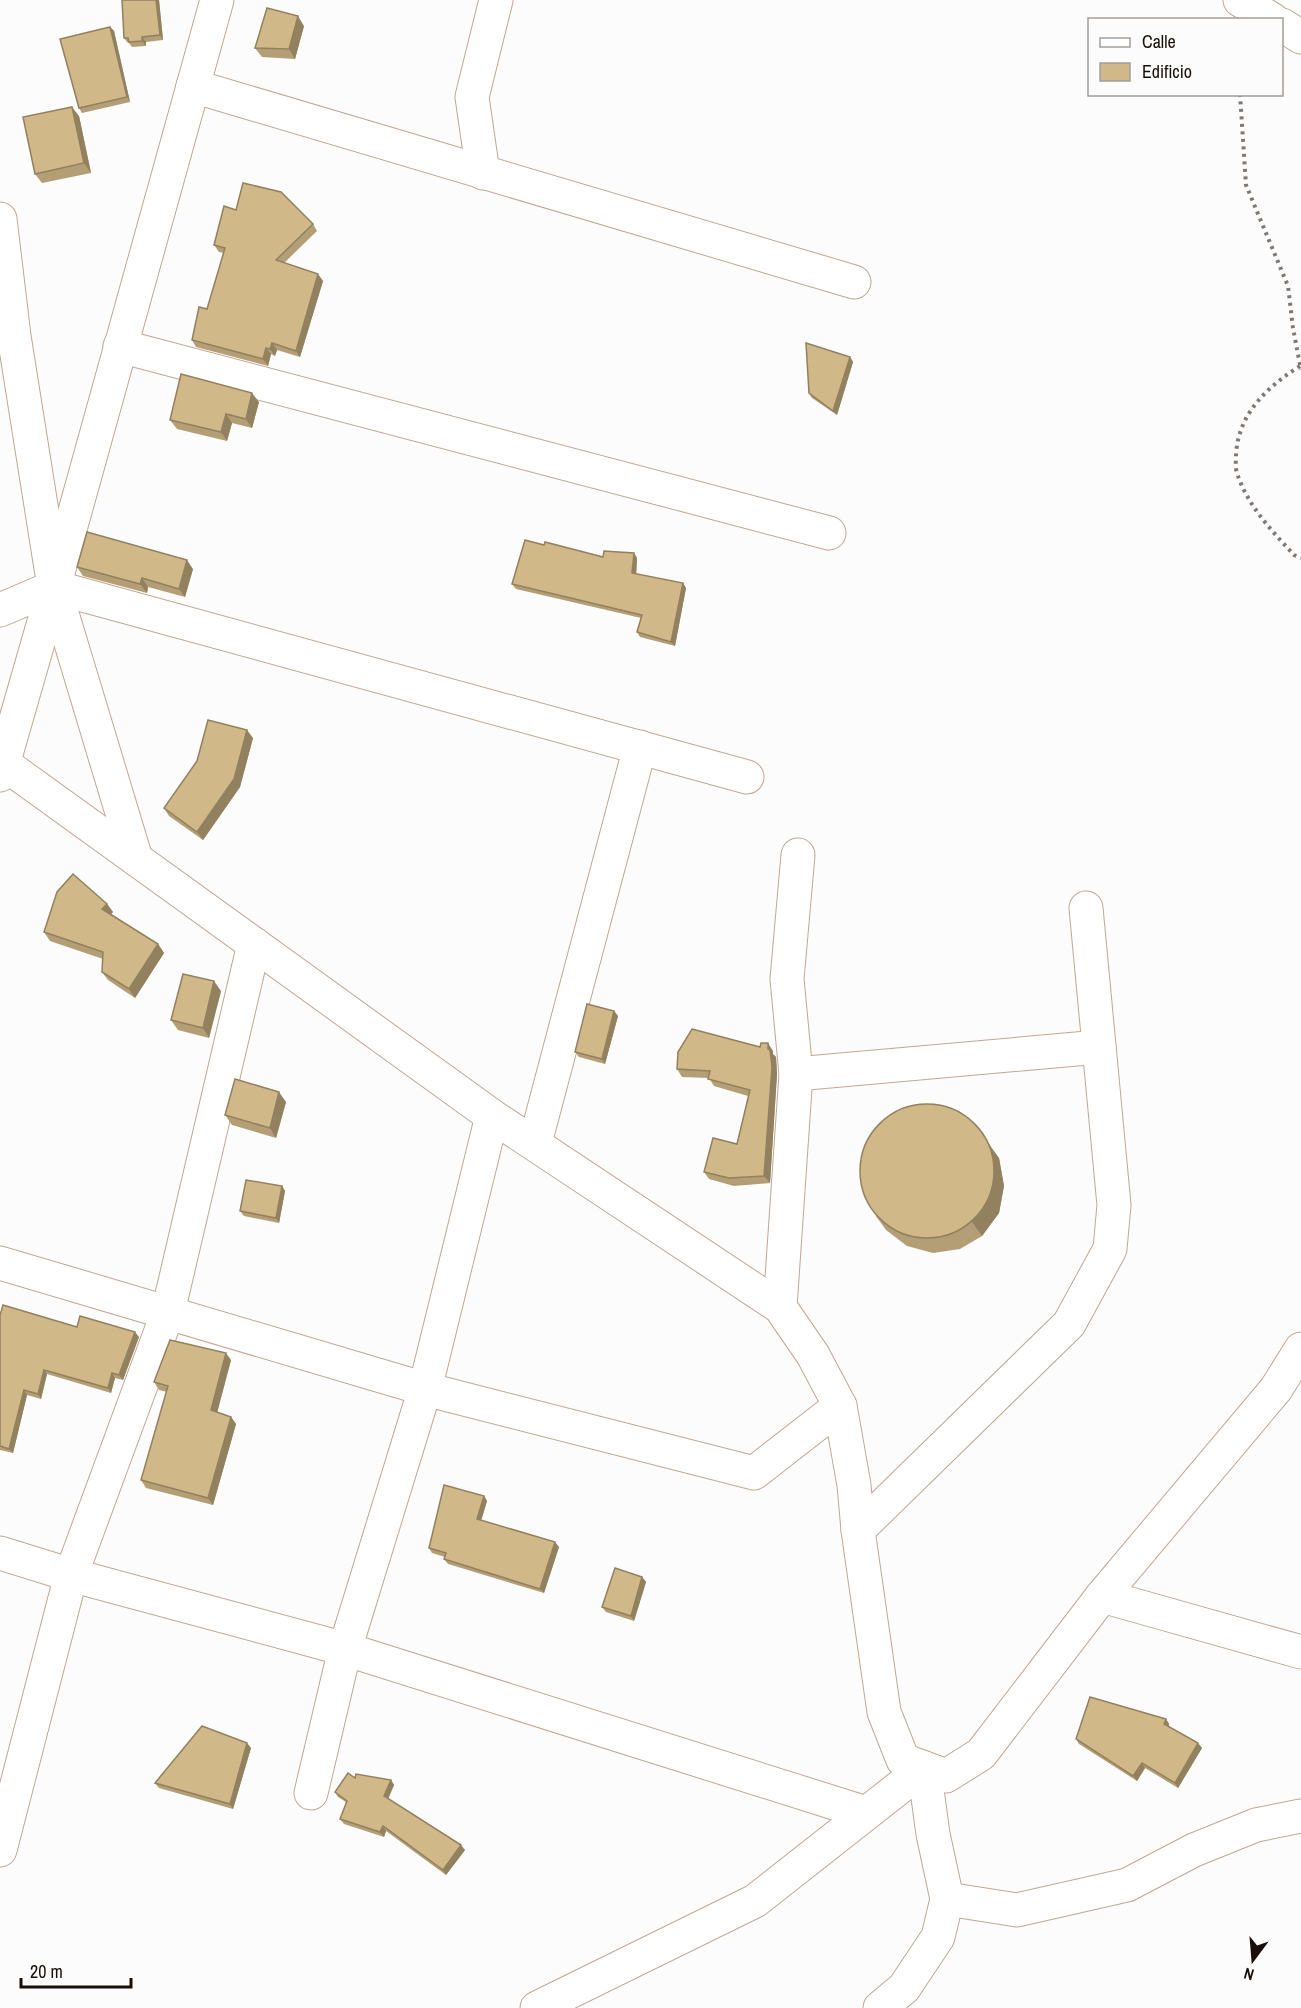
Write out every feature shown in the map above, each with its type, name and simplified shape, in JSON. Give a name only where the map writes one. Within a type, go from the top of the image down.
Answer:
[{"type":"street","points":[[217,0],[2,769],[136,859],[492,1116],[780,1307],[813,1355],[840,1406],[854,1485],[858,1530],[884,1712],[903,1760],[946,1776],[981,1754],[1102,1596],[1276,1389],[1301,1350]]},
{"type":"street","points":[[483,173],[472,98],[495,0]]},
{"type":"street","points":[[1240,0],[1269,18]]},
{"type":"street","points":[[1283,26],[1301,37]]},
{"type":"street","points":[[193,86],[854,282]]},
{"type":"street","points":[[0,219],[7,337],[54,588],[136,859]]},
{"type":"street","points":[[120,346],[829,533]]},
{"type":"street","points":[[0,610],[54,588],[747,777]]},
{"type":"street","points":[[535,1143],[640,747]]},
{"type":"street","points":[[780,1307],[796,1074],[787,979],[798,855]]},
{"type":"street","points":[[858,1530],[1069,1324],[1110,1249],[1114,1205],[1086,908]]},
{"type":"street","points":[[0,1850],[71,1575],[168,1312],[254,944]]},
{"type":"street","points":[[796,1074],[1099,1047]]},
{"type":"street","points":[[311,1793],[345,1649],[425,1389],[492,1116]]},
{"type":"street","points":[[0,1263],[425,1389],[754,1473],[840,1406]]},
{"type":"street","points":[[0,1553],[71,1575],[345,1649],[866,1813]]},
{"type":"street","points":[[1102,1596],[1301,1652]]},
{"type":"street","points":[[537,2008],[755,1900],[924,1768]]},
{"type":"street","points":[[880,2008],[904,1988],[938,1937],[947,1899],[933,1834],[924,1768]]},
{"type":"street","points":[[947,1899],[1017,1910],[1127,1885],[1194,1850],[1257,1824],[1301,1816]]},
{"type":"path","points":[[1240,96],[1246,185],[1288,286],[1300,368],[1275,383],[1250,410],[1237,441],[1236,472],[1259,516],[1294,555],[1301,558]]},
{"type":"building","points":[[122,0],[156,0],[160,35],[142,37],[142,41],[129,42],[128,38],[124,38]]},
{"type":"building","points":[[267,8],[298,16],[289,49],[255,48]]},
{"type":"building","points":[[110,27],[127,97],[79,108],[60,39]]},
{"type":"building","points":[[72,107],[84,163],[35,174],[23,117]]},
{"type":"building","points":[[243,183],[281,192],[313,224],[276,260],[318,274],[296,351],[272,343],[270,349],[266,348],[263,359],[192,340],[199,307],[207,309],[225,248],[214,245],[224,206],[236,210]]},
{"type":"building","points":[[806,343],[850,357],[833,411],[809,393]]},
{"type":"building","points":[[181,374],[252,393],[246,419],[226,414],[221,432],[170,420]]},
{"type":"building","points":[[87,532],[187,560],[179,589],[142,578],[140,584],[77,567]]},
{"type":"building","points":[[525,540],[544,545],[545,542],[603,557],[604,551],[634,553],[632,573],[683,583],[671,642],[637,632],[642,615],[512,584]]},
{"type":"building","points":[[208,720],[247,730],[234,779],[197,832],[164,808],[197,761]]},
{"type":"building","points":[[73,874],[107,904],[102,909],[158,944],[129,989],[102,972],[103,952],[44,932],[57,892]]},
{"type":"building","points":[[183,974],[214,981],[203,1028],[171,1020]]},
{"type":"building","points":[[587,1004],[614,1011],[602,1059],[575,1052]]},
{"type":"building","points":[[692,1029],[760,1047],[761,1043],[768,1043],[772,1067],[764,1176],[729,1178],[704,1172],[713,1138],[737,1144],[750,1090],[708,1079],[710,1071],[677,1069],[678,1052]]},
{"type":"building","points":[[235,1079],[279,1092],[270,1128],[225,1115]]},
{"type":"building","points":[[927,1104],[953,1109],[974,1124],[989,1145],[994,1171],[989,1197],[974,1218],[953,1233],[927,1238],[901,1233],[880,1218],[865,1197],[860,1171],[865,1145],[880,1124],[901,1109]]},
{"type":"building","points":[[246,1180],[282,1186],[276,1218],[240,1211]]},
{"type":"building","points":[[3,1305],[77,1327],[80,1316],[135,1332],[119,1375],[112,1373],[108,1388],[44,1370],[38,1394],[24,1390],[9,1449],[0,1446],[0,1315]]},
{"type":"building","points":[[170,1340],[226,1353],[211,1410],[231,1417],[208,1498],[141,1480],[168,1386],[154,1382]]},
{"type":"building","points":[[444,1485],[484,1496],[477,1519],[555,1542],[540,1589],[444,1559],[446,1553],[429,1548]]},
{"type":"building","points":[[615,1568],[642,1577],[631,1616],[602,1607]]},
{"type":"building","points":[[1090,1697],[1166,1719],[1164,1724],[1198,1743],[1175,1783],[1142,1763],[1133,1776],[1076,1739]]},
{"type":"building","points":[[202,1726],[247,1743],[230,1804],[155,1783]]},
{"type":"building","points":[[348,1773],[355,1778],[356,1774],[391,1780],[384,1796],[461,1845],[443,1870],[383,1826],[380,1832],[340,1819],[347,1801],[335,1792]]}]
